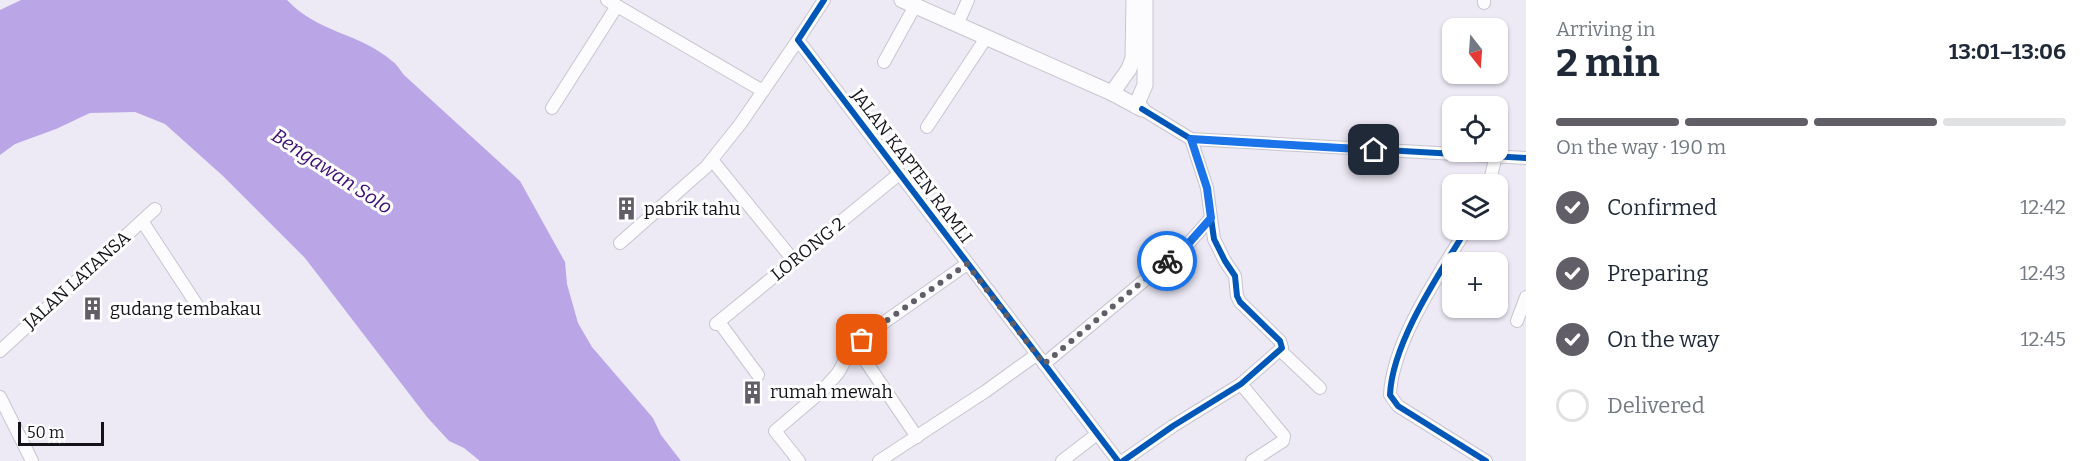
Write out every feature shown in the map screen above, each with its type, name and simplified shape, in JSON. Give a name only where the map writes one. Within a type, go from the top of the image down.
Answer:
[{"type":"main road","points":[[1112,93],[1126,75],[1133,58],[1134,0]]},
{"type":"main road","points":[[908,3],[1139,107],[1145,74],[1145,0]]},
{"type":"main road","points":[[1126,75],[1137,72],[1145,74]]},
{"type":"street","points":[[620,243],[712,160],[763,91],[824,0]]},
{"type":"street","points":[[957,25],[968,0]]},
{"type":"street","points":[[552,108],[612,3],[763,91]]},
{"type":"street","points":[[884,62],[908,3]]},
{"type":"street","points":[[927,127],[986,38]]},
{"type":"street","name":"JALAN KAPTEN RAMLI","points":[[798,40],[1097,434],[1120,461]]},
{"type":"street","points":[[1139,107],[1195,139],[1442,153]]},
{"type":"street","points":[[1120,461],[1241,384],[1282,348],[1280,341],[1240,302],[1237,296],[1235,276],[1215,240],[1207,188],[1195,139]]},
{"type":"street","points":[[1508,157],[1526,158]]},
{"type":"street","points":[[712,160],[794,261]]},
{"type":"street","name":"LORONG 2","points":[[758,375],[718,323],[899,174]]},
{"type":"street","name":"JALAN LATANSA","points":[[0,351],[155,209]]},
{"type":"street","points":[[879,461],[986,391],[1040,359],[1188,244],[1211,218]]},
{"type":"street","points":[[142,221],[199,308]]},
{"type":"street","points":[[1460,240],[1439,272],[1397,358],[1390,395],[1398,406],[1465,456],[1486,461]]},
{"type":"street","points":[[799,461],[775,431],[822,391],[838,373],[856,346],[886,321],[967,264]]},
{"type":"street","points":[[1517,321],[1526,297]]},
{"type":"street","points":[[856,346],[917,436]]},
{"type":"street","points":[[1281,351],[1320,388]]},
{"type":"street","points":[[1241,384],[1284,436],[1283,441],[1252,461]]},
{"type":"street","points":[[0,397],[32,461]]},
{"type":"street","points":[[1062,461],[1097,434]]},
{"type":"water","name":"Bengawan Solo","points":[[21,0],[287,0],[312,20],[380,52],[520,181],[565,262],[567,284],[578,323],[592,347],[653,418],[661,435],[681,461],[480,461],[464,448],[449,441],[427,417],[305,258],[223,176],[165,124],[135,112],[90,113],[15,144],[0,155],[0,10]]},
{"type":"cycle path","points":[[824,0],[798,40],[1118,461]]},
{"type":"cycle path","points":[[1142,109],[1191,139],[1526,158]]},
{"type":"cycle path","points":[[1123,461],[1173,426],[1241,384],[1282,348],[1280,341],[1240,302],[1237,296],[1235,276],[1214,239],[1211,218]]},
{"type":"cycle path","points":[[1460,240],[1408,332],[1399,353],[1390,395],[1398,406],[1486,461]]},
{"type":"way so far","points":[[862,340],[967,264],[1044,364],[1167,261]]},
{"type":"place","name":"pabrik tahu","points":[[626,209]]},
{"type":"place","name":"gudang tembakau","points":[[92,309]]},
{"type":"place","name":"rumah mewah","points":[[752,392]]},
{"type":"route","points":[[1167,261],[1188,244],[1211,218],[1207,188],[1191,139],[1374,150]]}]
